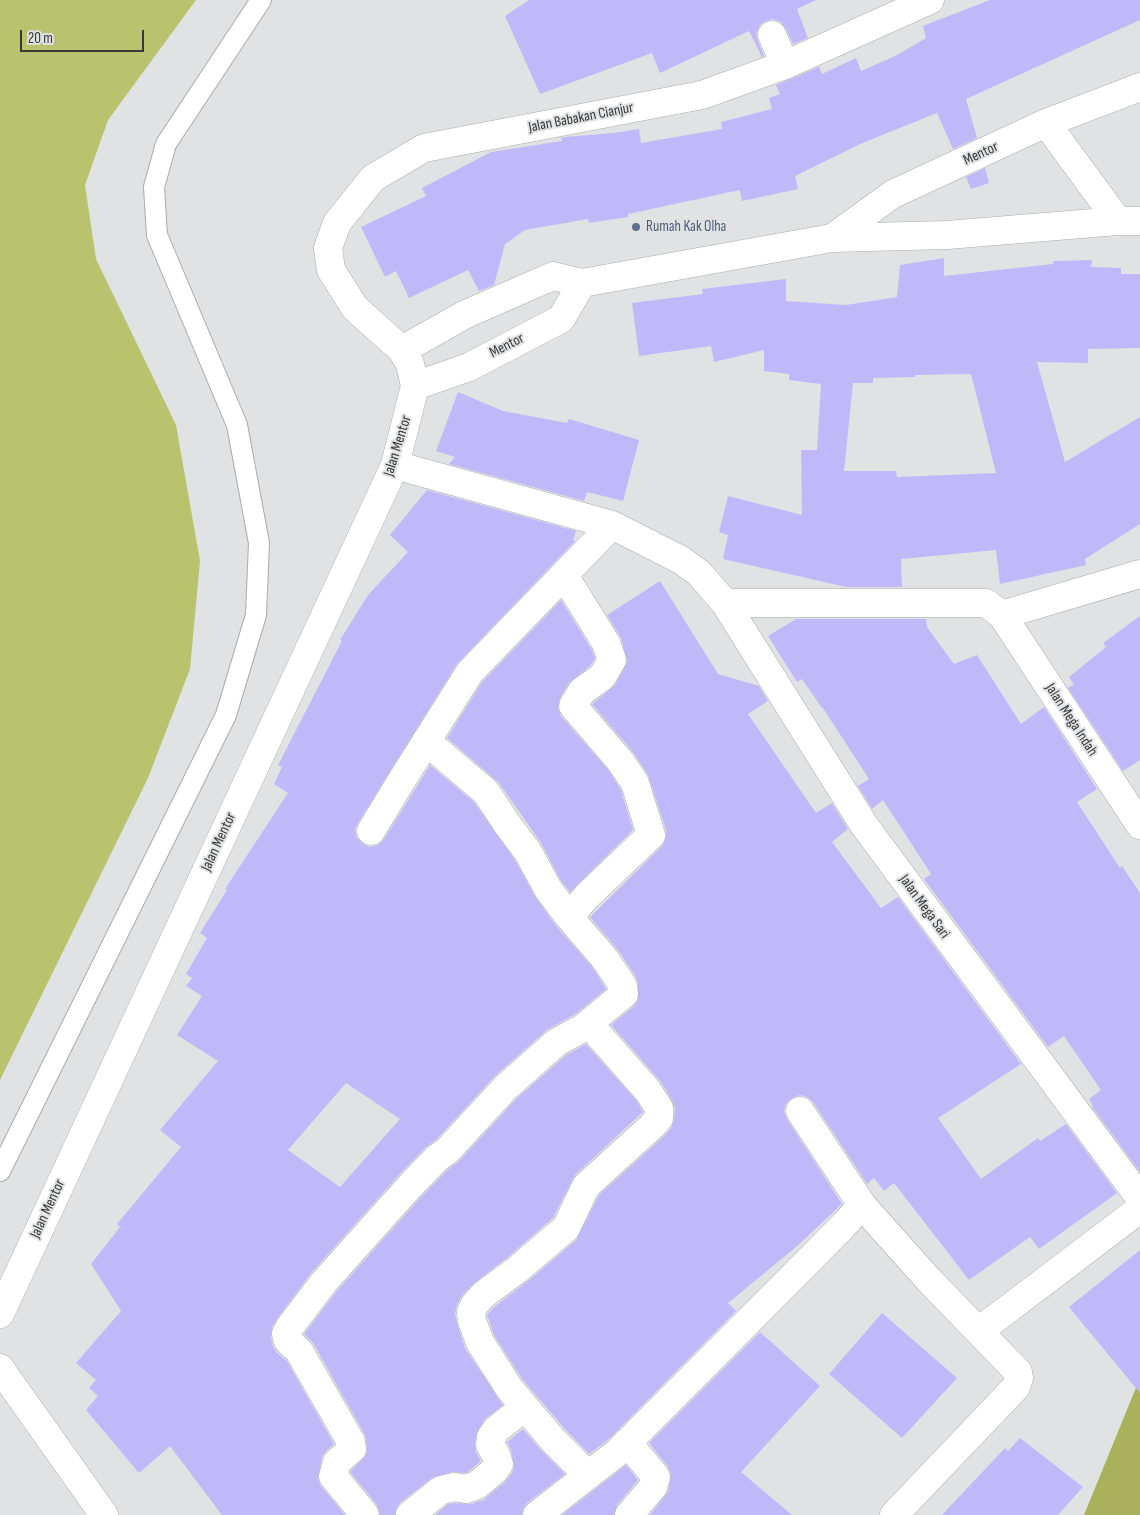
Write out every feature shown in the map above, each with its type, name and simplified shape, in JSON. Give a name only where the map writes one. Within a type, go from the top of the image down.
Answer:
[{"type":"street","name":"Jalan Babakan Cianjur","points":[[409,366],[380,330],[355,308],[331,270],[328,248],[337,223],[373,178],[424,148],[702,95],[785,65],[930,0]]},
{"type":"street","points":[[772,34],[785,65]]},
{"type":"street","name":"Mentor","points":[[832,238],[893,194],[1046,123],[1140,87]]},
{"type":"street","points":[[1046,123],[1129,221]]},
{"type":"street","name":"Mentor","points":[[409,366],[466,314],[553,276],[582,283],[832,238],[947,235],[1129,221]]},
{"type":"street","name":"Mentor","points":[[409,366],[469,367],[561,318],[582,283]]},
{"type":"street","name":"Jalan Mentor","points":[[0,1314],[395,465],[409,366]]},
{"type":"street","name":"Jalan Mega Sari","points":[[395,465],[612,525],[681,560],[699,573],[726,603],[864,825],[1140,1198]]},
{"type":"street","points":[[371,831],[470,672],[612,525]]},
{"type":"street","points":[[726,603],[986,602],[1002,615],[1140,574]]},
{"type":"street","points":[[564,575],[606,643],[612,660],[602,677],[582,691],[573,706],[635,783],[651,835],[587,896],[569,917]]},
{"type":"street","name":"Jalan Mega Indah","points":[[1002,615],[1140,825]]},
{"type":"street","points":[[365,1515],[333,1476],[337,1462],[352,1449],[351,1442],[299,1351],[288,1341],[286,1334],[288,1328],[337,1267],[417,1179],[437,1158],[447,1151],[506,1087],[557,1042],[589,1024],[624,994],[623,986],[548,889],[528,852],[486,792],[426,741]]},
{"type":"street","points":[[588,1475],[552,1439],[509,1388],[480,1342],[472,1321],[471,1312],[482,1295],[518,1269],[566,1228],[586,1186],[659,1118],[659,1108],[648,1091],[589,1024]]},
{"type":"street","points":[[800,1111],[862,1205],[928,1279],[1018,1372],[1019,1378],[1016,1387],[894,1515]]},
{"type":"street","points":[[537,1515],[618,1452],[862,1205]]},
{"type":"street","points":[[979,1331],[1140,1209]]},
{"type":"street","points":[[0,1368],[104,1515]]},
{"type":"street","points":[[410,1515],[442,1490],[455,1487],[466,1489],[476,1485],[495,1470],[499,1464],[490,1445],[491,1437],[497,1429],[526,1407]]},
{"type":"street","points":[[627,1442],[656,1477],[653,1487],[629,1515]]},
{"type":"lane","points":[[0,1171],[226,715],[256,615],[259,543],[237,425],[157,235],[154,187],[166,144],[261,0]]},
{"type":"green space","points":[[0,0],[196,0],[108,120],[85,185],[96,259],[176,425],[200,561],[190,669],[148,778],[0,1080]]},
{"type":"green space","points":[[1140,1378],[1140,1515],[1084,1515]]},
{"type":"building","points":[[529,0],[816,0],[797,9],[808,38],[793,44],[781,22],[773,19],[760,25],[756,34],[764,56],[762,57],[749,31],[660,73],[652,53],[540,94],[505,16]]},
{"type":"building","points":[[990,0],[1140,0],[1140,20],[966,99],[977,138],[953,149],[937,113],[860,144],[795,176],[798,189],[742,201],[740,190],[628,214],[628,217],[589,223],[588,219],[525,230],[505,244],[494,285],[479,291],[468,270],[409,298],[396,271],[385,277],[361,227],[426,196],[422,188],[491,152],[562,141],[561,138],[564,137],[639,129],[641,143],[722,129],[721,122],[772,109],[769,98],[780,94],[776,85],[819,67],[822,74],[856,58],[861,71],[897,55],[926,38],[923,26]]},
{"type":"building","points":[[985,168],[989,183],[971,189],[966,177]]},
{"type":"building","points":[[944,258],[944,276],[1053,264],[1053,261],[1092,260],[1091,267],[1121,268],[1121,274],[1140,274],[1140,348],[1088,349],[1088,363],[1037,362],[1065,462],[1140,417],[1140,524],[1085,559],[1086,565],[1000,584],[996,550],[901,559],[902,587],[846,587],[723,559],[728,535],[719,532],[728,496],[802,515],[801,450],[817,450],[821,384],[789,380],[789,374],[764,371],[764,350],[714,362],[711,346],[639,356],[632,303],[703,294],[702,289],[786,279],[786,301],[846,305],[897,297],[900,265]],"holes":[[[971,374],[996,473],[897,477],[896,471],[844,471],[853,383],[873,383],[873,378]]]},
{"type":"building","points":[[458,392],[503,411],[567,423],[569,419],[639,440],[623,501],[587,492],[584,501],[449,464],[455,457],[436,451]]},
{"type":"building","points":[[427,490],[576,531],[573,540],[575,541],[457,664],[355,830],[357,838],[363,844],[370,847],[378,845],[384,839],[430,765],[474,802],[515,860],[536,898],[557,927],[593,968],[606,989],[574,1015],[547,1030],[495,1076],[437,1139],[426,1147],[399,1175],[312,1272],[272,1327],[271,1338],[273,1346],[277,1353],[287,1361],[334,1444],[322,1457],[318,1479],[321,1486],[345,1515],[222,1515],[170,1446],[139,1473],[86,1410],[98,1396],[89,1388],[96,1380],[76,1363],[121,1311],[91,1264],[120,1227],[117,1224],[181,1147],[160,1130],[218,1061],[177,1035],[202,996],[186,986],[192,978],[186,974],[207,938],[200,933],[227,890],[225,889],[288,793],[274,784],[282,767],[278,765],[342,641],[340,640],[368,595],[408,552],[390,535]],"holes":[[[346,1083],[400,1119],[340,1187],[288,1150]]]},
{"type":"building","points":[[660,581],[718,674],[759,686],[768,701],[748,714],[816,813],[832,803],[848,829],[832,842],[881,908],[898,897],[1021,1064],[938,1118],[981,1179],[1038,1138],[1040,1141],[1066,1124],[1117,1193],[1039,1249],[1030,1237],[969,1280],[894,1183],[884,1191],[874,1178],[867,1184],[813,1102],[807,1097],[800,1095],[792,1098],[786,1104],[784,1111],[787,1119],[842,1204],[796,1247],[728,1303],[736,1311],[608,1440],[589,1454],[522,1379],[494,1335],[487,1315],[494,1307],[576,1240],[599,1195],[663,1137],[671,1128],[674,1119],[675,1108],[661,1082],[611,1025],[634,1006],[638,1000],[638,984],[636,977],[618,950],[590,917],[662,846],[666,838],[666,830],[648,775],[633,752],[592,704],[615,685],[627,662],[621,638],[607,615]]},
{"type":"building","points":[[561,600],[595,658],[590,666],[569,683],[560,698],[558,708],[561,716],[609,771],[621,790],[633,830],[570,892],[561,881],[541,843],[499,783],[447,738],[482,682]]},
{"type":"building","points":[[1140,616],[1140,760],[1123,771],[1068,688],[1074,684],[1069,677],[1106,647],[1103,643]]},
{"type":"building","points":[[796,619],[926,619],[927,627],[954,664],[977,655],[1021,724],[1044,707],[1097,789],[1077,802],[1120,868],[1122,866],[1140,893],[1140,1172],[1092,1107],[1089,1099],[1101,1090],[1064,1036],[1048,1047],[924,879],[931,874],[883,800],[872,809],[858,786],[869,779],[823,708],[802,679],[797,682],[768,636]]},
{"type":"building","points":[[586,1044],[636,1100],[643,1112],[575,1175],[553,1218],[508,1257],[474,1283],[463,1294],[457,1305],[455,1313],[465,1348],[503,1405],[485,1419],[476,1435],[476,1452],[481,1461],[465,1473],[452,1472],[432,1478],[400,1503],[395,1515],[380,1515],[377,1505],[350,1472],[366,1455],[365,1435],[313,1343],[304,1334],[336,1292],[421,1197],[447,1170],[458,1162],[517,1098],[566,1055]]},
{"type":"building","points":[[1140,1250],[1140,1393],[1069,1307]]},
{"type":"building","points":[[882,1313],[957,1378],[902,1438],[829,1374]]},
{"type":"building","points":[[760,1332],[820,1386],[741,1472],[792,1515],[650,1515],[668,1492],[671,1474],[668,1467],[649,1443]]},
{"type":"building","points":[[523,1429],[565,1474],[527,1503],[522,1515],[435,1515],[448,1504],[471,1504],[483,1500],[505,1482],[512,1473],[514,1466],[511,1450],[507,1442]]},
{"type":"building","points":[[1020,1438],[1083,1487],[1058,1515],[942,1515],[1005,1448],[1008,1451]]},
{"type":"building","points":[[626,1465],[638,1480],[617,1505],[614,1515],[562,1515]]},
{"type":"place","name":"Rumah Kak Olha","points":[[636,227]]}]
